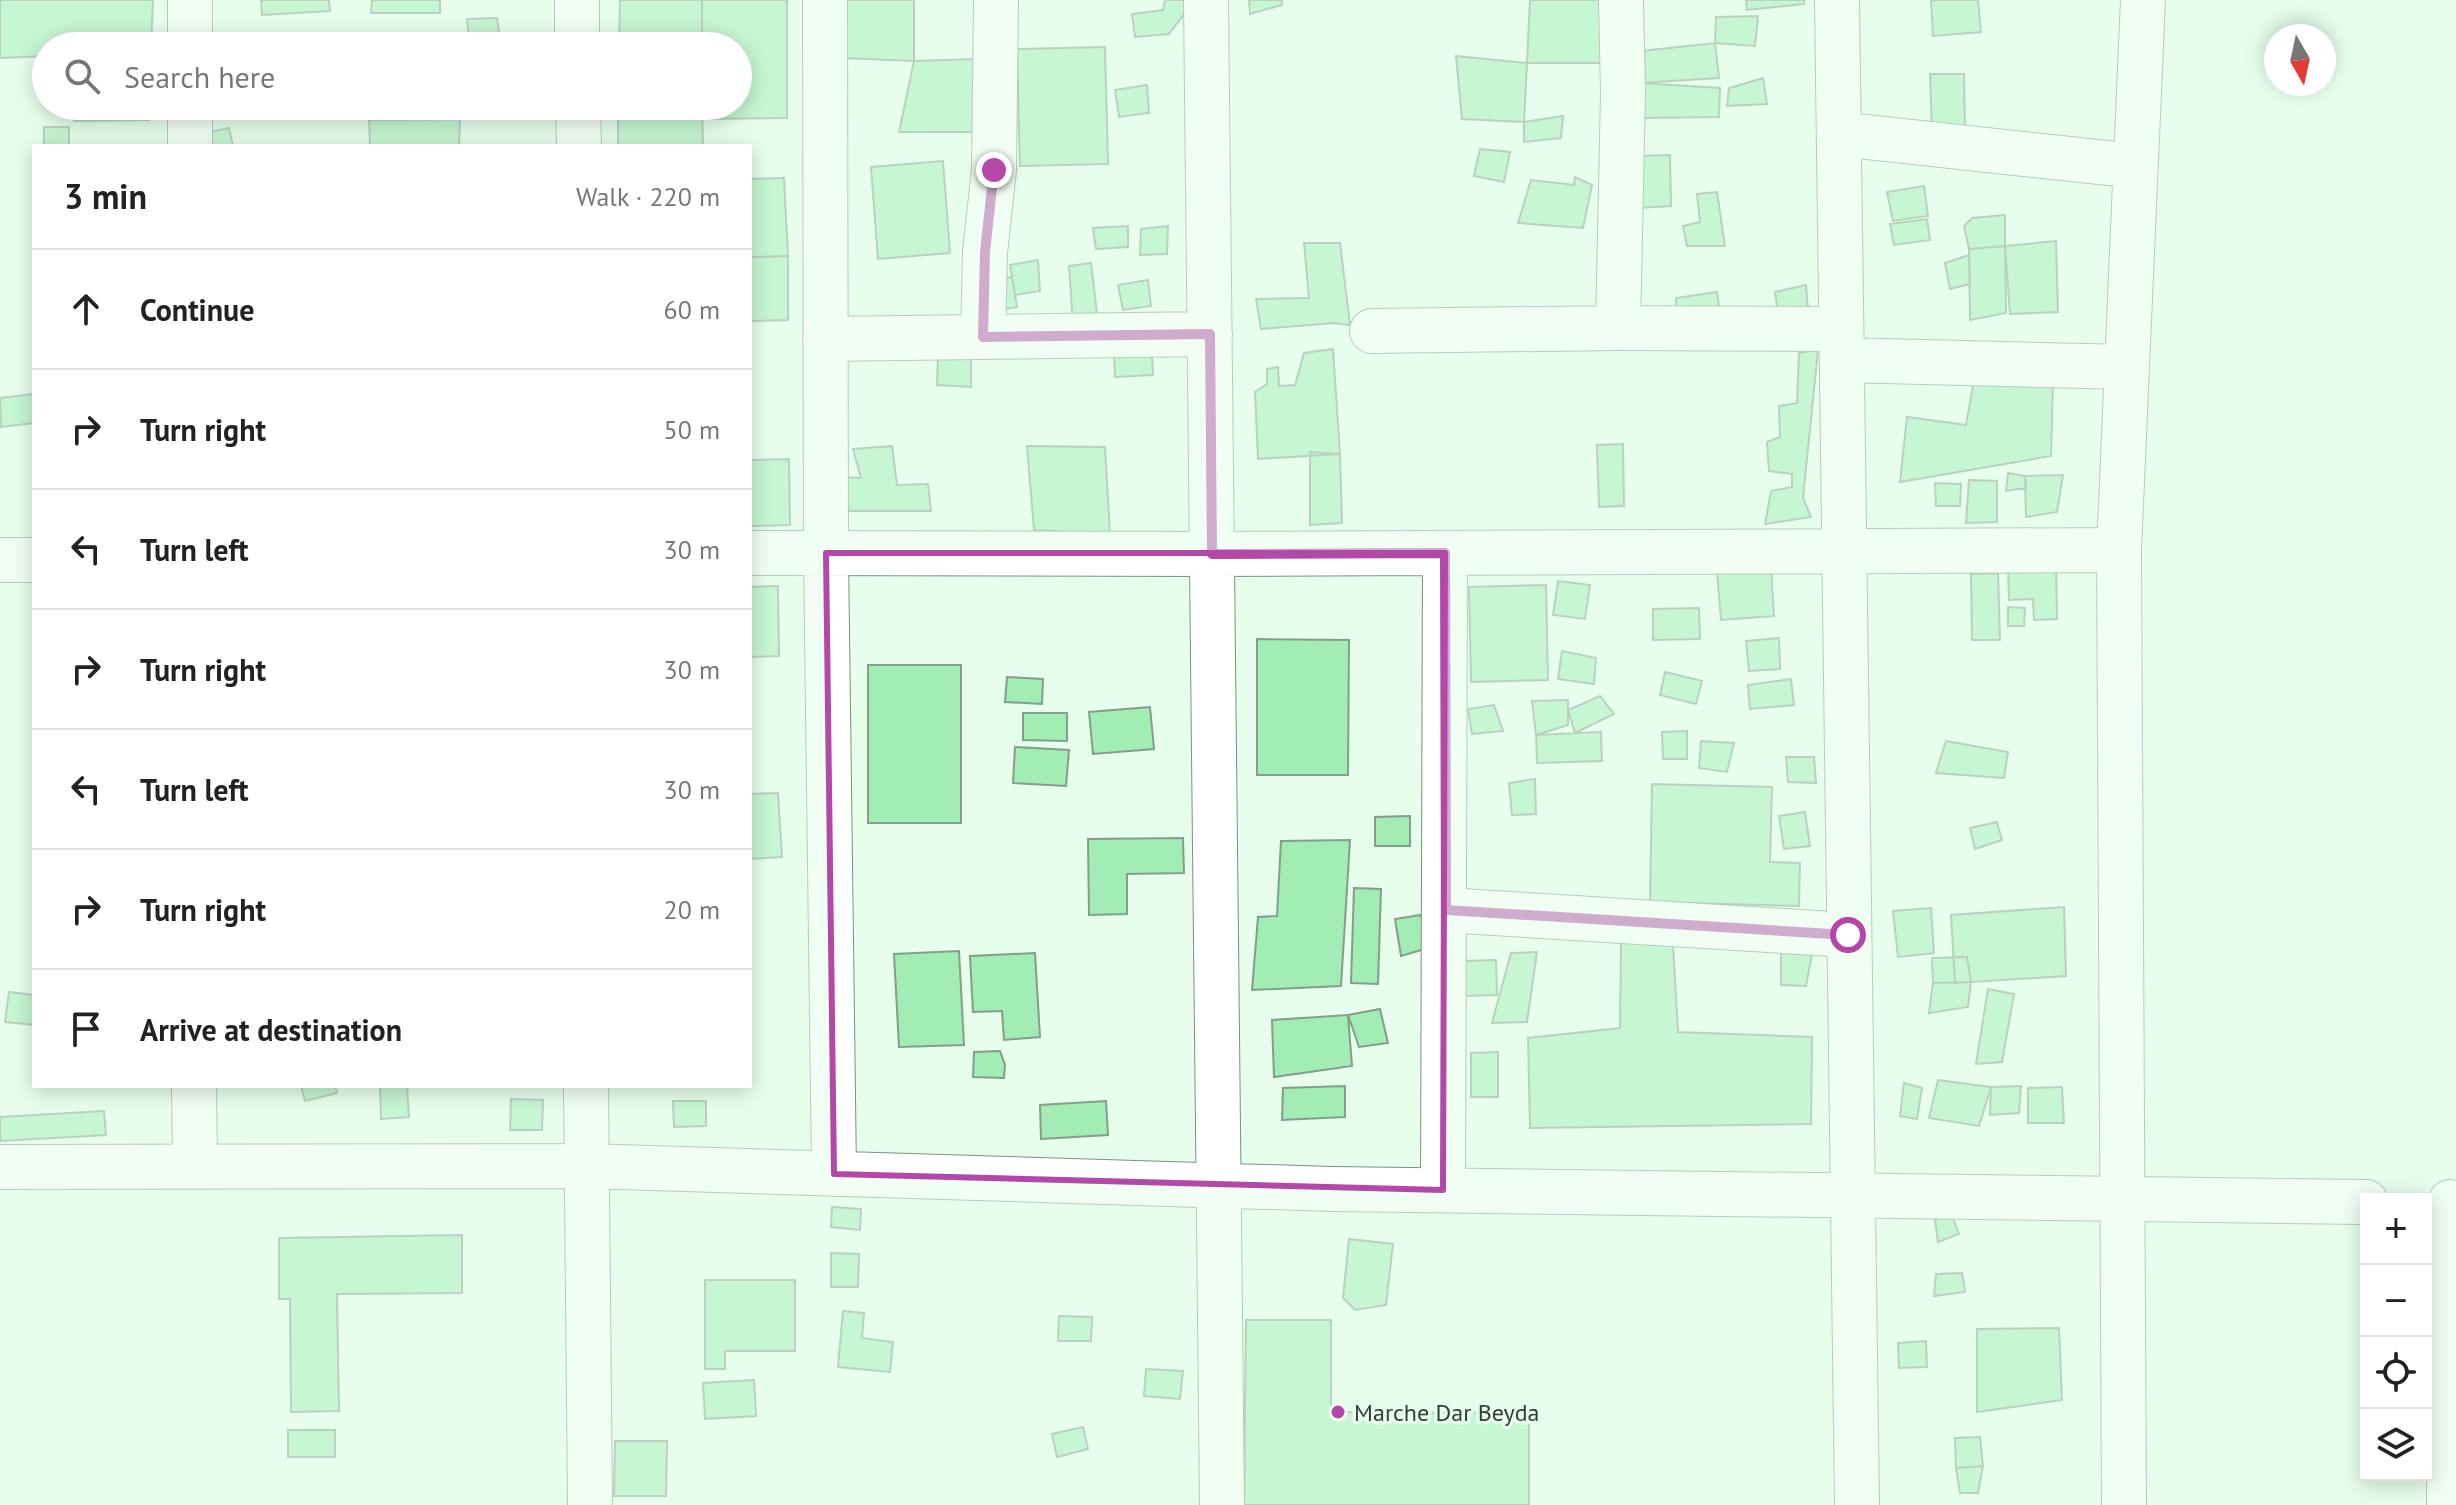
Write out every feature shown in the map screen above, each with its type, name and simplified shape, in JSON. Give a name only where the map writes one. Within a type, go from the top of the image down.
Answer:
[{"type":"street","points":[[190,0],[190,32]]},
{"type":"street","points":[[577,0],[577,32]]},
{"type":"street","points":[[825,0],[826,553],[834,1174]]},
{"type":"street","points":[[983,337],[985,252],[994,170],[996,0]]},
{"type":"street","points":[[1206,0],[1222,1505]]},
{"type":"street","points":[[1618,328],[1623,93],[1621,0]]},
{"type":"street","points":[[1837,0],[1857,1505]]},
{"type":"street","points":[[2124,1505],[2119,550],[2143,0]]},
{"type":"street","points":[[190,120],[190,144]]},
{"type":"street","points":[[578,120],[579,144]]},
{"type":"street","points":[[1839,134],[2136,166]]},
{"type":"street","points":[[1372,331],[1618,328],[2127,367]]},
{"type":"street","points":[[825,339],[1210,334]]},
{"type":"street","points":[[752,553],[2119,550]]},
{"type":"street","points":[[1443,1190],[1445,553]]},
{"type":"street","points":[[0,560],[32,560]]},
{"type":"street","points":[[1446,910],[1848,935]]},
{"type":"street","points":[[194,1088],[195,1166]]},
{"type":"street","points":[[586,1088],[590,1505]]},
{"type":"street","points":[[0,1167],[586,1166],[1443,1190],[2360,1202]]},
{"type":"street","points":[[2444,1202],[2449,1505]]},
{"type":"highlighted area","points":[[826,553],[1445,553],[1443,1190],[834,1174]]},
{"type":"building","points":[[0,0],[153,0],[152,32],[32,32],[32,57],[0,58]]},
{"type":"building","points":[[261,0],[329,0],[330,11],[262,15]]},
{"type":"building","points":[[372,0],[440,0],[440,13],[371,13]]},
{"type":"building","points":[[620,0],[702,0],[702,32],[619,32]]},
{"type":"building","points":[[702,0],[787,0],[787,118],[752,118],[752,32],[702,32]]},
{"type":"building","points":[[841,0],[914,0],[914,61],[841,58]]},
{"type":"building","points":[[1165,0],[1185,0],[1187,10],[1169,34],[1135,37],[1132,14],[1163,10]]},
{"type":"building","points":[[1249,0],[1282,0],[1282,5],[1250,14]]},
{"type":"building","points":[[1530,0],[1605,0],[1601,63],[1527,63]]},
{"type":"building","points":[[1746,0],[1804,0],[1804,4],[1747,10]]},
{"type":"building","points":[[1931,0],[1978,0],[1981,32],[1933,36]]},
{"type":"building","points":[[1758,16],[1755,46],[1715,43],[1716,17]]},
{"type":"building","points":[[497,18],[499,32],[468,32],[467,19]]},
{"type":"building","points":[[1715,43],[1719,78],[1639,83],[1633,52]]},
{"type":"building","points":[[1105,47],[1108,164],[1020,166],[1017,49]]},
{"type":"building","points":[[1456,56],[1527,63],[1524,122],[1462,119]]},
{"type":"building","points":[[974,59],[976,132],[899,132],[914,61]]},
{"type":"building","points":[[1930,74],[1964,74],[1965,132],[1932,132]]},
{"type":"building","points":[[1763,78],[1767,104],[1727,106],[1729,88]]},
{"type":"building","points":[[1639,83],[1720,88],[1719,117],[1638,118]]},
{"type":"building","points":[[1147,85],[1149,113],[1119,117],[1115,90]]},
{"type":"building","points":[[1563,116],[1561,138],[1524,142],[1524,122]]},
{"type":"building","points":[[369,120],[460,120],[459,144],[370,144]]},
{"type":"building","points":[[618,120],[702,120],[703,144],[618,144]]},
{"type":"building","points":[[44,127],[69,127],[69,144],[44,144]]},
{"type":"building","points":[[229,128],[233,144],[198,144],[196,135]]},
{"type":"building","points":[[1480,149],[1510,152],[1504,182],[1474,176]]},
{"type":"building","points":[[1670,155],[1671,206],[1639,208],[1635,156]]},
{"type":"building","points":[[943,161],[950,253],[878,259],[871,167]]},
{"type":"building","points":[[1575,177],[1592,185],[1583,228],[1518,223],[1531,180],[1574,185]]},
{"type":"building","points":[[784,178],[788,256],[752,257],[752,179]]},
{"type":"building","points":[[1924,186],[1928,216],[1893,221],[1887,192]]},
{"type":"building","points":[[1717,192],[1725,246],[1687,246],[1683,226],[1700,222],[1697,194]]},
{"type":"building","points":[[2005,215],[2005,246],[1969,249],[1964,226],[1972,218]]},
{"type":"building","points":[[1927,219],[1930,240],[1894,245],[1890,224]]},
{"type":"building","points":[[1128,226],[1128,247],[1096,249],[1093,228]]},
{"type":"building","points":[[1168,226],[1167,254],[1140,255],[1141,229]]},
{"type":"building","points":[[2056,241],[2058,312],[2010,314],[2005,246]]},
{"type":"building","points":[[1304,243],[1340,243],[1350,325],[1334,323],[1261,329],[1256,299],[1309,298]]},
{"type":"building","points":[[2005,246],[2006,313],[1970,320],[1969,249]]},
{"type":"building","points":[[1969,255],[1970,284],[1950,289],[1945,263]]},
{"type":"building","points":[[788,256],[788,320],[752,321],[752,257]]},
{"type":"building","points":[[1038,260],[1040,291],[1015,295],[1010,265]]},
{"type":"building","points":[[1091,263],[1098,321],[1073,324],[1069,266]]},
{"type":"building","points":[[1012,277],[1017,307],[991,311],[986,281]]},
{"type":"building","points":[[1148,280],[1151,306],[1123,310],[1118,285]]},
{"type":"building","points":[[1806,285],[1808,310],[1778,314],[1775,292]]},
{"type":"building","points":[[1717,292],[1722,326],[1676,318],[1676,298]]},
{"type":"building","points":[[1333,349],[1340,454],[1258,459],[1255,392],[1267,384],[1267,369],[1278,367],[1279,386],[1295,385],[1304,353]]},
{"type":"building","points":[[1818,350],[1803,498],[1811,517],[1765,524],[1771,491],[1792,487],[1792,474],[1769,471],[1767,442],[1780,437],[1779,406],[1797,403],[1799,353]]},
{"type":"building","points":[[1152,354],[1153,375],[1115,377],[1114,356]]},
{"type":"building","points":[[938,357],[971,359],[971,387],[937,385]]},
{"type":"building","points":[[1975,375],[2053,382],[2051,456],[1900,482],[1907,417],[1966,425]]},
{"type":"building","points":[[32,394],[32,423],[1,427],[0,398]]},
{"type":"building","points":[[1623,444],[1624,506],[1599,507],[1597,445]]},
{"type":"building","points":[[892,446],[897,485],[928,484],[931,511],[849,511],[840,477],[861,478],[853,449]]},
{"type":"building","points":[[1027,446],[1105,447],[1110,534],[1034,530]]},
{"type":"building","points":[[1310,452],[1340,454],[1342,523],[1310,525]]},
{"type":"building","points":[[789,459],[790,525],[752,526],[752,460]]},
{"type":"building","points":[[2008,473],[2025,476],[2026,488],[2006,491]]},
{"type":"building","points":[[2063,475],[2057,512],[2026,517],[2025,476]]},
{"type":"building","points":[[1969,480],[1997,481],[1997,522],[1966,523]]},
{"type":"building","points":[[1935,483],[1961,484],[1960,506],[1936,506]]},
{"type":"building","points":[[2008,566],[2056,566],[2057,619],[2034,620],[2033,599],[2009,600]]},
{"type":"building","points":[[1771,568],[1774,616],[1721,620],[1717,572]]},
{"type":"building","points":[[1998,573],[2000,640],[1972,640],[1971,574]]},
{"type":"building","points":[[1558,581],[1590,585],[1585,619],[1553,615]]},
{"type":"building","points":[[1546,585],[1548,680],[1471,682],[1469,587]]},
{"type":"building","points":[[778,586],[779,656],[752,657],[752,587]]},
{"type":"building","points":[[2008,607],[2025,608],[2024,626],[2008,626]]},
{"type":"building","points":[[1699,608],[1700,639],[1653,640],[1653,609]]},
{"type":"building","points":[[1779,638],[1780,669],[1749,671],[1746,641]]},
{"type":"building","points":[[1257,639],[1349,640],[1348,775],[1257,775]]},
{"type":"building","points":[[1562,651],[1596,658],[1594,684],[1558,679]]},
{"type":"building","points":[[868,665],[961,665],[961,823],[868,823]]},
{"type":"building","points":[[1665,672],[1702,681],[1696,704],[1660,695]]},
{"type":"building","points":[[1007,677],[1043,679],[1042,704],[1005,702]]},
{"type":"building","points":[[1791,679],[1794,705],[1750,709],[1748,685]]},
{"type":"building","points":[[1600,696],[1614,714],[1575,733],[1568,710]]},
{"type":"building","points":[[1568,700],[1568,725],[1536,735],[1532,701]]},
{"type":"building","points":[[1494,705],[1503,731],[1472,734],[1468,709]]},
{"type":"building","points":[[1150,707],[1154,749],[1093,754],[1089,712]]},
{"type":"building","points":[[1023,713],[1067,713],[1067,741],[1023,740]]},
{"type":"building","points":[[1687,731],[1687,759],[1663,759],[1662,732]]},
{"type":"building","points":[[1601,732],[1602,761],[1537,763],[1536,735]]},
{"type":"building","points":[[1701,741],[1734,743],[1727,772],[1699,768]]},
{"type":"building","points":[[1946,741],[2008,752],[2004,778],[1936,773]]},
{"type":"building","points":[[1015,747],[1069,750],[1066,786],[1013,783]]},
{"type":"building","points":[[1786,757],[1814,757],[1816,783],[1788,782]]},
{"type":"building","points":[[1535,779],[1536,814],[1512,815],[1509,783]]},
{"type":"building","points":[[1652,784],[1772,787],[1770,862],[1800,863],[1799,906],[1650,902]]},
{"type":"building","points":[[778,793],[782,857],[752,859],[752,794]]},
{"type":"building","points":[[1805,812],[1810,846],[1784,849],[1779,816]]},
{"type":"building","points":[[1410,816],[1410,846],[1375,846],[1375,817]]},
{"type":"building","points":[[1997,822],[2002,840],[1975,849],[1970,828]]},
{"type":"building","points":[[1183,838],[1184,873],[1127,874],[1127,914],[1089,915],[1088,839]]},
{"type":"building","points":[[1350,840],[1341,986],[1252,990],[1258,917],[1277,916],[1281,841]]},
{"type":"building","points":[[1354,888],[1381,889],[1378,984],[1351,983]]},
{"type":"building","points":[[2064,907],[2066,976],[1955,983],[1951,915]]},
{"type":"building","points":[[1931,908],[1934,953],[1898,957],[1893,911]]},
{"type":"building","points":[[1421,915],[1428,948],[1401,956],[1395,919]]},
{"type":"building","points":[[1621,942],[1673,945],[1678,1032],[1812,1037],[1811,1124],[1530,1128],[1528,1038],[1620,1028]]},
{"type":"building","points":[[959,951],[964,1045],[899,1047],[894,954]]},
{"type":"building","points":[[1537,952],[1527,1022],[1492,1023],[1511,953]]},
{"type":"building","points":[[1035,953],[1040,1037],[1004,1040],[1002,1011],[973,1012],[970,956]]},
{"type":"building","points":[[1781,953],[1812,954],[1806,986],[1781,985]]},
{"type":"building","points":[[1967,957],[1971,982],[1933,983],[1932,958]]},
{"type":"building","points":[[1496,960],[1497,995],[1463,996],[1462,961]]},
{"type":"building","points":[[1971,982],[1968,1007],[1929,1013],[1933,983]]},
{"type":"building","points":[[1988,989],[2014,994],[2002,1062],[1976,1064]]},
{"type":"building","points":[[9,992],[32,995],[32,1025],[5,1022]]},
{"type":"building","points":[[1380,1009],[1388,1043],[1359,1047],[1348,1015]]},
{"type":"building","points":[[1348,1015],[1352,1066],[1274,1077],[1272,1020]]},
{"type":"building","points":[[1000,1051],[1005,1065],[1004,1078],[973,1077],[974,1052]]},
{"type":"building","points":[[1498,1052],[1498,1097],[1471,1097],[1471,1053]]},
{"type":"building","points":[[1938,1080],[1991,1087],[1979,1126],[1929,1118]]},
{"type":"building","points":[[1904,1083],[1922,1088],[1917,1119],[1900,1116]]},
{"type":"building","points":[[1345,1086],[1345,1117],[1282,1120],[1283,1088]]},
{"type":"building","points":[[2021,1086],[2019,1113],[1990,1115],[1991,1087]]},
{"type":"building","points":[[2062,1087],[2064,1123],[2028,1123],[2028,1088]]},
{"type":"building","points":[[302,1088],[336,1088],[337,1093],[305,1101]]},
{"type":"building","points":[[380,1088],[407,1088],[409,1117],[381,1119]]},
{"type":"building","points":[[511,1099],[543,1100],[542,1130],[510,1130]]},
{"type":"building","points":[[673,1101],[706,1101],[706,1126],[674,1127]]},
{"type":"building","points":[[1106,1101],[1108,1135],[1041,1139],[1040,1105]]},
{"type":"building","points":[[104,1111],[106,1135],[0,1141],[0,1117]]},
{"type":"building","points":[[832,1207],[861,1209],[860,1230],[831,1227]]},
{"type":"building","points":[[1951,1213],[1959,1234],[1938,1242],[1935,1220]]},
{"type":"building","points":[[462,1235],[462,1293],[337,1294],[339,1411],[291,1412],[290,1299],[279,1299],[279,1238]]},
{"type":"building","points":[[1349,1239],[1393,1244],[1386,1305],[1355,1310],[1343,1298]]},
{"type":"building","points":[[831,1253],[859,1254],[858,1287],[831,1287]]},
{"type":"building","points":[[1962,1273],[1965,1292],[1934,1296],[1936,1274]]},
{"type":"building","points":[[705,1280],[795,1280],[795,1351],[725,1351],[725,1369],[705,1369]]},
{"type":"building","points":[[843,1311],[864,1313],[862,1338],[893,1342],[890,1372],[838,1367]]},
{"type":"building","points":[[1059,1316],[1092,1317],[1091,1341],[1058,1341]]},
{"type":"building","name":"Marche Dar Beyda","points":[[1246,1320],[1331,1320],[1331,1412],[1529,1413],[1529,1505],[1244,1505]]},
{"type":"building","points":[[2059,1328],[2062,1400],[1977,1412],[1977,1329]]},
{"type":"building","points":[[1926,1341],[1927,1367],[1899,1368],[1898,1343]]},
{"type":"building","points":[[1146,1369],[1183,1371],[1180,1399],[1144,1396]]},
{"type":"building","points":[[754,1380],[756,1416],[705,1419],[703,1383]]},
{"type":"building","points":[[1083,1427],[1088,1449],[1057,1457],[1052,1434]]},
{"type":"building","points":[[288,1430],[335,1430],[335,1457],[288,1457]]},
{"type":"building","points":[[1980,1437],[1983,1466],[1956,1468],[1955,1438]]},
{"type":"building","points":[[615,1441],[667,1441],[666,1496],[614,1496]]},
{"type":"building","points":[[1983,1466],[1978,1493],[1960,1493],[1956,1468]]},
{"type":"place","name":"Marche Dar Beyda","points":[[1338,1412]]},
{"type":"route","points":[[994,170],[985,252],[983,337],[1210,334],[1212,554],[1445,553],[1446,910],[1848,935]]}]
